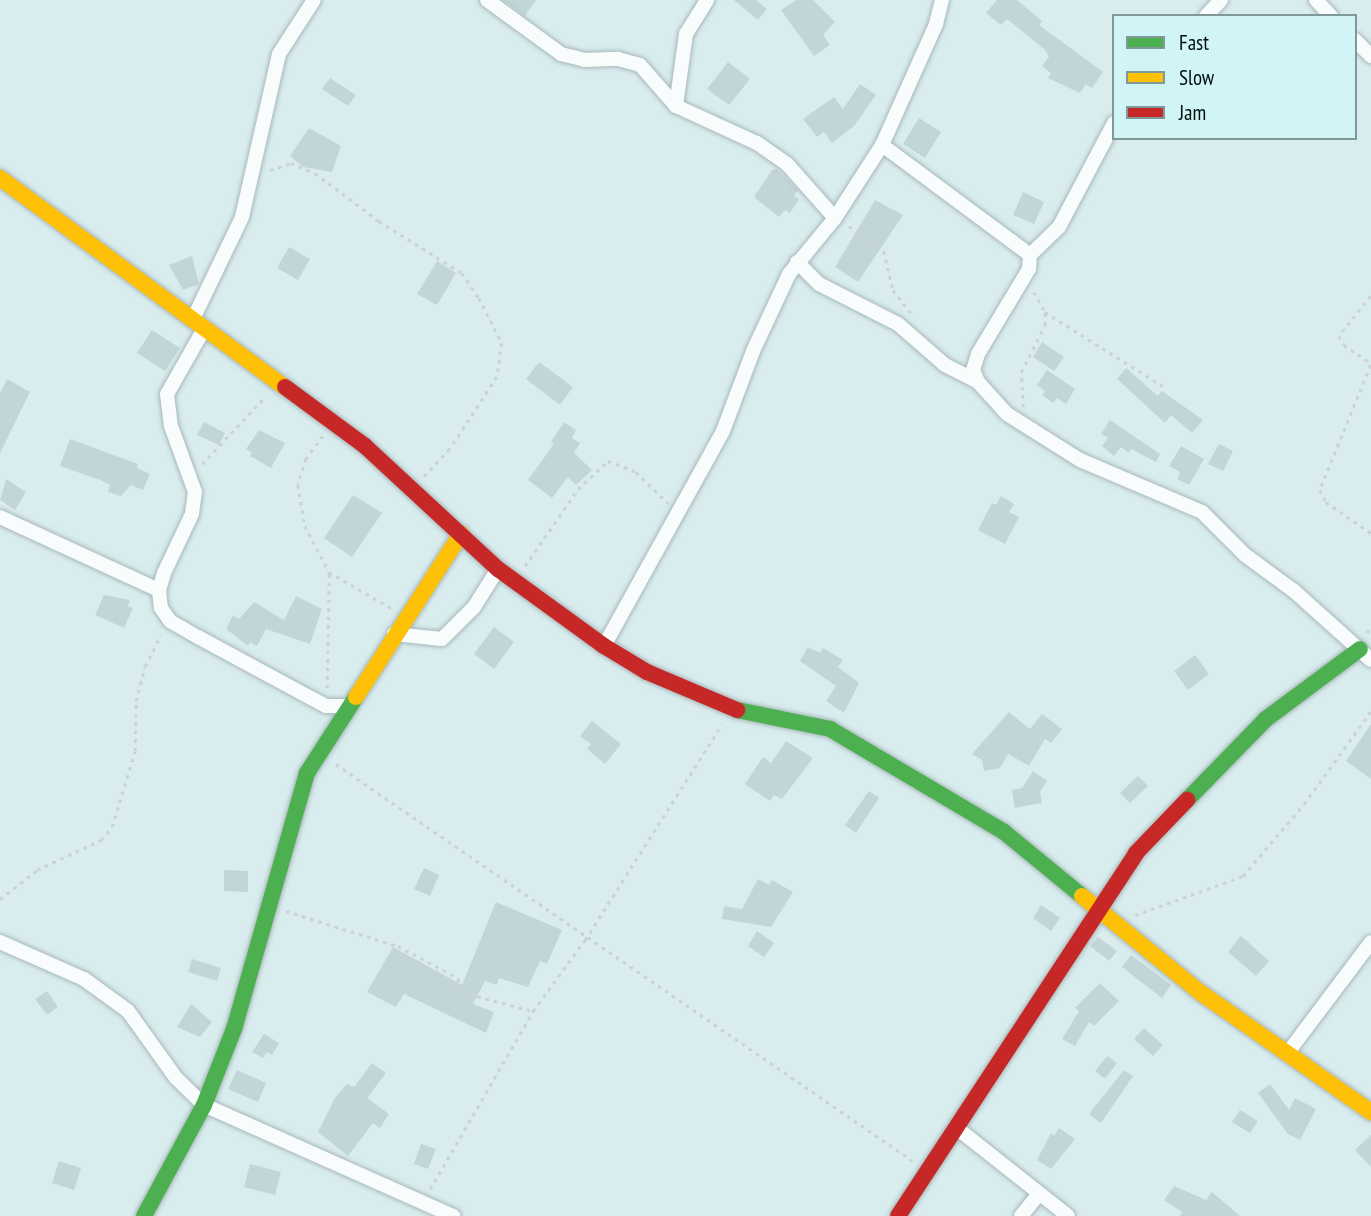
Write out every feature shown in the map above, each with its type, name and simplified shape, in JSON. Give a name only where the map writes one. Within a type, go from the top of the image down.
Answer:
[{"type":"street","points":[[314,0],[279,54],[254,177],[242,217],[167,394],[166,408],[192,473],[192,514],[159,590],[161,608],[170,621],[326,706],[346,706]]},
{"type":"street","points":[[487,0],[561,54],[640,65],[677,106],[757,143],[788,164],[835,218]]},
{"type":"street","points":[[677,106],[686,34],[707,0]]},
{"type":"street","points":[[604,646],[723,431],[763,327],[797,262],[835,218],[882,145],[936,24],[942,0]]},
{"type":"street","points":[[1208,14],[1221,0]]},
{"type":"street","points":[[1316,0],[1329,14]]},
{"type":"street","points":[[1357,42],[1371,56]]},
{"type":"street","points":[[978,382],[973,370],[978,354],[1029,268],[1030,255],[1059,227],[1112,127]]},
{"type":"street","points":[[882,145],[1030,255]]},
{"type":"street","points":[[0,177],[335,425],[414,487],[498,569],[604,646],[647,672],[731,709],[807,723],[856,743],[1004,832],[1115,920],[1201,993],[1289,1051],[1371,1112]]},
{"type":"street","points":[[797,262],[819,284],[898,324],[945,365],[978,382],[1022,424],[1080,460],[1202,512],[1245,555],[1366,654],[1266,719],[1154,832],[1100,908],[958,1129],[898,1216]]},
{"type":"street","points":[[0,517],[159,590]]},
{"type":"street","points":[[144,1216],[204,1105],[234,1030],[296,809],[317,752],[461,534]]},
{"type":"street","points":[[394,634],[442,639],[474,607],[498,569]]},
{"type":"street","points":[[0,942],[64,968],[118,1003],[151,1039],[176,1078],[204,1105],[453,1216]]},
{"type":"street","points":[[1289,1051],[1371,942]]},
{"type":"street","points":[[958,1129],[1068,1216]]},
{"type":"street","points":[[1021,1216],[1039,1194]]},
{"type":"path","points":[[254,177],[291,163],[316,173],[379,221],[462,273],[479,298],[502,343],[497,377],[450,449],[414,487]]},
{"type":"path","points":[[835,218],[880,247],[893,290],[914,316]]},
{"type":"path","points":[[1034,283],[1035,297],[1045,312],[1164,387]]},
{"type":"path","points":[[1371,296],[1339,336],[1371,364],[1320,490],[1325,502],[1371,533]]},
{"type":"path","points":[[1022,424],[1021,372],[1045,325],[1045,312]]},
{"type":"path","points":[[192,473],[277,384]]},
{"type":"path","points":[[326,706],[330,572],[305,526],[298,485],[306,459],[335,425]]},
{"type":"path","points":[[517,583],[530,555],[578,489],[608,461],[636,472],[678,512]]},
{"type":"path","points":[[330,572],[406,617]]},
{"type":"path","points":[[0,899],[37,870],[101,840],[112,827],[133,762],[136,701],[145,666],[170,621]]},
{"type":"path","points":[[423,1201],[533,1011],[585,940],[731,709]]},
{"type":"path","points":[[1115,920],[1243,876],[1304,804],[1371,711]]},
{"type":"path","points":[[317,752],[585,940],[927,1171]]},
{"type":"path","points":[[270,906],[398,946],[458,978],[461,992],[533,1011]]},
{"type":"building","points":[[503,0],[536,0],[525,16]]},
{"type":"building","points":[[734,0],[756,0],[767,9],[758,20]]},
{"type":"building","points":[[796,0],[813,0],[835,22],[823,35],[830,45],[814,56],[781,10]]},
{"type":"building","points":[[997,0],[1017,0],[1042,21],[1039,25],[1103,72],[1092,88],[1086,84],[1080,93],[1048,78],[1051,73],[1042,66],[1049,57],[1045,50],[1007,19],[1001,25],[986,13]]},
{"type":"building","points":[[728,62],[750,79],[729,105],[707,89]]},
{"type":"building","points":[[330,78],[356,95],[348,106],[322,89]]},
{"type":"building","points":[[860,84],[876,95],[854,126],[832,143],[824,132],[817,137],[803,119],[834,97],[843,109]]},
{"type":"building","points":[[919,118],[941,132],[925,158],[903,144]]},
{"type":"building","points":[[309,128],[341,146],[332,172],[303,167],[290,156]]},
{"type":"building","points":[[777,169],[798,190],[794,196],[799,199],[790,213],[785,210],[779,217],[754,197],[772,170]]},
{"type":"building","points":[[1023,192],[1044,202],[1034,224],[1013,215]]},
{"type":"building","points":[[875,200],[903,215],[858,282],[835,267]]},
{"type":"building","points":[[289,247],[310,259],[298,280],[277,268]]},
{"type":"building","points":[[192,256],[199,284],[183,290],[169,265]]},
{"type":"building","points":[[437,261],[456,273],[437,305],[417,294]]},
{"type":"building","points":[[152,330],[180,348],[165,371],[137,353]]},
{"type":"building","points":[[1042,342],[1064,357],[1054,371],[1033,357]]},
{"type":"building","points":[[539,362],[573,387],[560,405],[526,379]]},
{"type":"building","points":[[1126,368],[1158,396],[1162,391],[1203,420],[1192,433],[1171,415],[1165,423],[1117,379]]},
{"type":"building","points":[[1047,370],[1075,389],[1066,404],[1057,398],[1053,403],[1042,395],[1045,391],[1037,385]]},
{"type":"building","points":[[7,379],[30,392],[0,453],[0,393]]},
{"type":"building","points":[[1110,420],[1160,454],[1156,462],[1131,449],[1129,453],[1121,447],[1114,456],[1102,446],[1108,438],[1101,434]]},
{"type":"building","points":[[204,422],[225,433],[219,445],[197,435]]},
{"type":"building","points":[[564,422],[576,430],[572,438],[580,443],[574,453],[592,470],[576,485],[568,477],[552,498],[528,480],[554,444],[551,442]]},
{"type":"building","points":[[259,430],[285,443],[271,468],[250,456],[252,453],[246,449]]},
{"type":"building","points":[[70,439],[138,464],[137,468],[150,474],[143,490],[131,485],[121,496],[108,492],[110,485],[100,480],[60,466]]},
{"type":"building","points":[[1219,444],[1233,451],[1223,471],[1208,464]]},
{"type":"building","points":[[1181,446],[1204,459],[1189,485],[1177,479],[1180,472],[1169,466]]},
{"type":"building","points":[[6,479],[26,492],[15,510],[0,500]]},
{"type":"building","points":[[353,495],[382,513],[352,557],[324,538]]},
{"type":"building","points":[[1001,496],[1014,504],[1009,512],[1019,517],[1005,544],[978,530],[992,503],[996,505]]},
{"type":"building","points":[[104,595],[130,600],[128,606],[133,608],[124,628],[95,615]]},
{"type":"building","points":[[296,596],[322,609],[310,644],[266,629],[257,646],[250,642],[248,646],[226,629],[233,615],[239,619],[254,602],[284,620]]},
{"type":"building","points":[[494,627],[514,642],[494,669],[474,654]]},
{"type":"building","points":[[808,647],[820,653],[823,648],[843,660],[838,667],[859,683],[844,713],[826,701],[836,686],[800,661]]},
{"type":"building","points":[[1195,655],[1209,674],[1188,690],[1174,671]]},
{"type":"building","points":[[1009,712],[1030,729],[1042,714],[1062,729],[1051,743],[1045,739],[1029,766],[1008,754],[1000,768],[984,771],[982,760],[972,754]]},
{"type":"building","points":[[592,721],[621,744],[605,764],[587,749],[591,744],[580,736]]},
{"type":"building","points":[[1371,724],[1371,779],[1346,761]]},
{"type":"building","points":[[786,741],[813,758],[782,799],[774,795],[770,801],[745,784],[763,757],[771,763]]},
{"type":"building","points":[[1033,771],[1047,781],[1040,792],[1042,803],[1015,808],[1012,790],[1022,788]]},
{"type":"building","points":[[1138,776],[1148,786],[1130,803],[1120,793]]},
{"type":"building","points":[[869,791],[879,798],[856,833],[845,825]]},
{"type":"building","points":[[424,868],[439,875],[430,896],[414,889]]},
{"type":"building","points":[[224,870],[248,871],[248,892],[224,891]]},
{"type":"building","points":[[758,879],[769,885],[772,880],[793,892],[771,927],[722,919],[724,906],[742,909]]},
{"type":"building","points":[[496,902],[562,930],[547,964],[540,961],[528,987],[499,978],[497,985],[485,981],[473,1004],[494,1012],[486,1033],[404,994],[396,1007],[367,992],[393,947],[462,985]]},
{"type":"building","points":[[1041,905],[1060,918],[1051,931],[1033,918]]},
{"type":"building","points":[[757,931],[774,943],[764,957],[748,946]]},
{"type":"building","points":[[1241,936],[1269,961],[1256,976],[1228,952]]},
{"type":"building","points":[[1098,937],[1117,951],[1109,961],[1090,946]]},
{"type":"building","points":[[1131,955],[1171,985],[1162,998],[1122,967]]},
{"type":"building","points":[[192,959],[221,968],[217,981],[188,972]]},
{"type":"building","points":[[1100,983],[1119,1001],[1094,1026],[1089,1022],[1075,1046],[1062,1039],[1079,1011],[1075,1008]]},
{"type":"building","points":[[47,991],[58,1007],[47,1015],[35,999]]},
{"type":"building","points":[[191,1004],[212,1022],[200,1037],[177,1027]]},
{"type":"building","points":[[1144,1028],[1163,1045],[1153,1056],[1134,1039]]},
{"type":"building","points":[[264,1034],[279,1043],[272,1055],[267,1052],[263,1058],[252,1052]]},
{"type":"building","points":[[1107,1056],[1117,1063],[1105,1079],[1095,1071]]},
{"type":"building","points":[[372,1063],[386,1073],[367,1098],[389,1114],[380,1128],[373,1123],[348,1156],[318,1132],[335,1098],[347,1084],[354,1087]]},
{"type":"building","points":[[237,1070],[266,1083],[258,1102],[228,1089]]},
{"type":"building","points":[[1124,1070],[1133,1076],[1101,1123],[1089,1114]]},
{"type":"building","points":[[1270,1084],[1289,1110],[1295,1098],[1316,1109],[1300,1140],[1288,1134],[1258,1093]]},
{"type":"building","points":[[1240,1110],[1258,1121],[1250,1133],[1232,1122]]},
{"type":"building","points":[[1059,1128],[1075,1139],[1051,1169],[1037,1160],[1051,1133],[1054,1136]]},
{"type":"building","points":[[1371,1135],[1371,1167],[1355,1150]]},
{"type":"building","points":[[421,1144],[436,1149],[428,1169],[414,1164]]},
{"type":"building","points":[[59,1161],[81,1168],[74,1190],[52,1183]]},
{"type":"building","points":[[250,1164],[281,1172],[275,1195],[244,1187]]},
{"type":"building","points":[[1174,1186],[1206,1200],[1212,1192],[1240,1216],[1180,1216],[1182,1212],[1164,1200]]},
{"type":"traffic: fast","points":[[1187,800],[1266,719],[1360,649]]},
{"type":"traffic: fast","points":[[144,1216],[204,1105],[234,1029],[307,773],[356,697]]},
{"type":"traffic: fast","points":[[737,710],[830,729],[1004,832],[1082,896]]},
{"type":"traffic: slow","points":[[0,178],[285,387]]},
{"type":"traffic: slow","points":[[356,697],[461,534]]},
{"type":"traffic: slow","points":[[1082,896],[1201,993],[1371,1112]]},
{"type":"traffic: jam","points":[[285,387],[365,446],[498,569],[604,646],[647,672],[737,710]]},
{"type":"traffic: jam","points":[[898,1216],[1136,853],[1187,800]]}]
